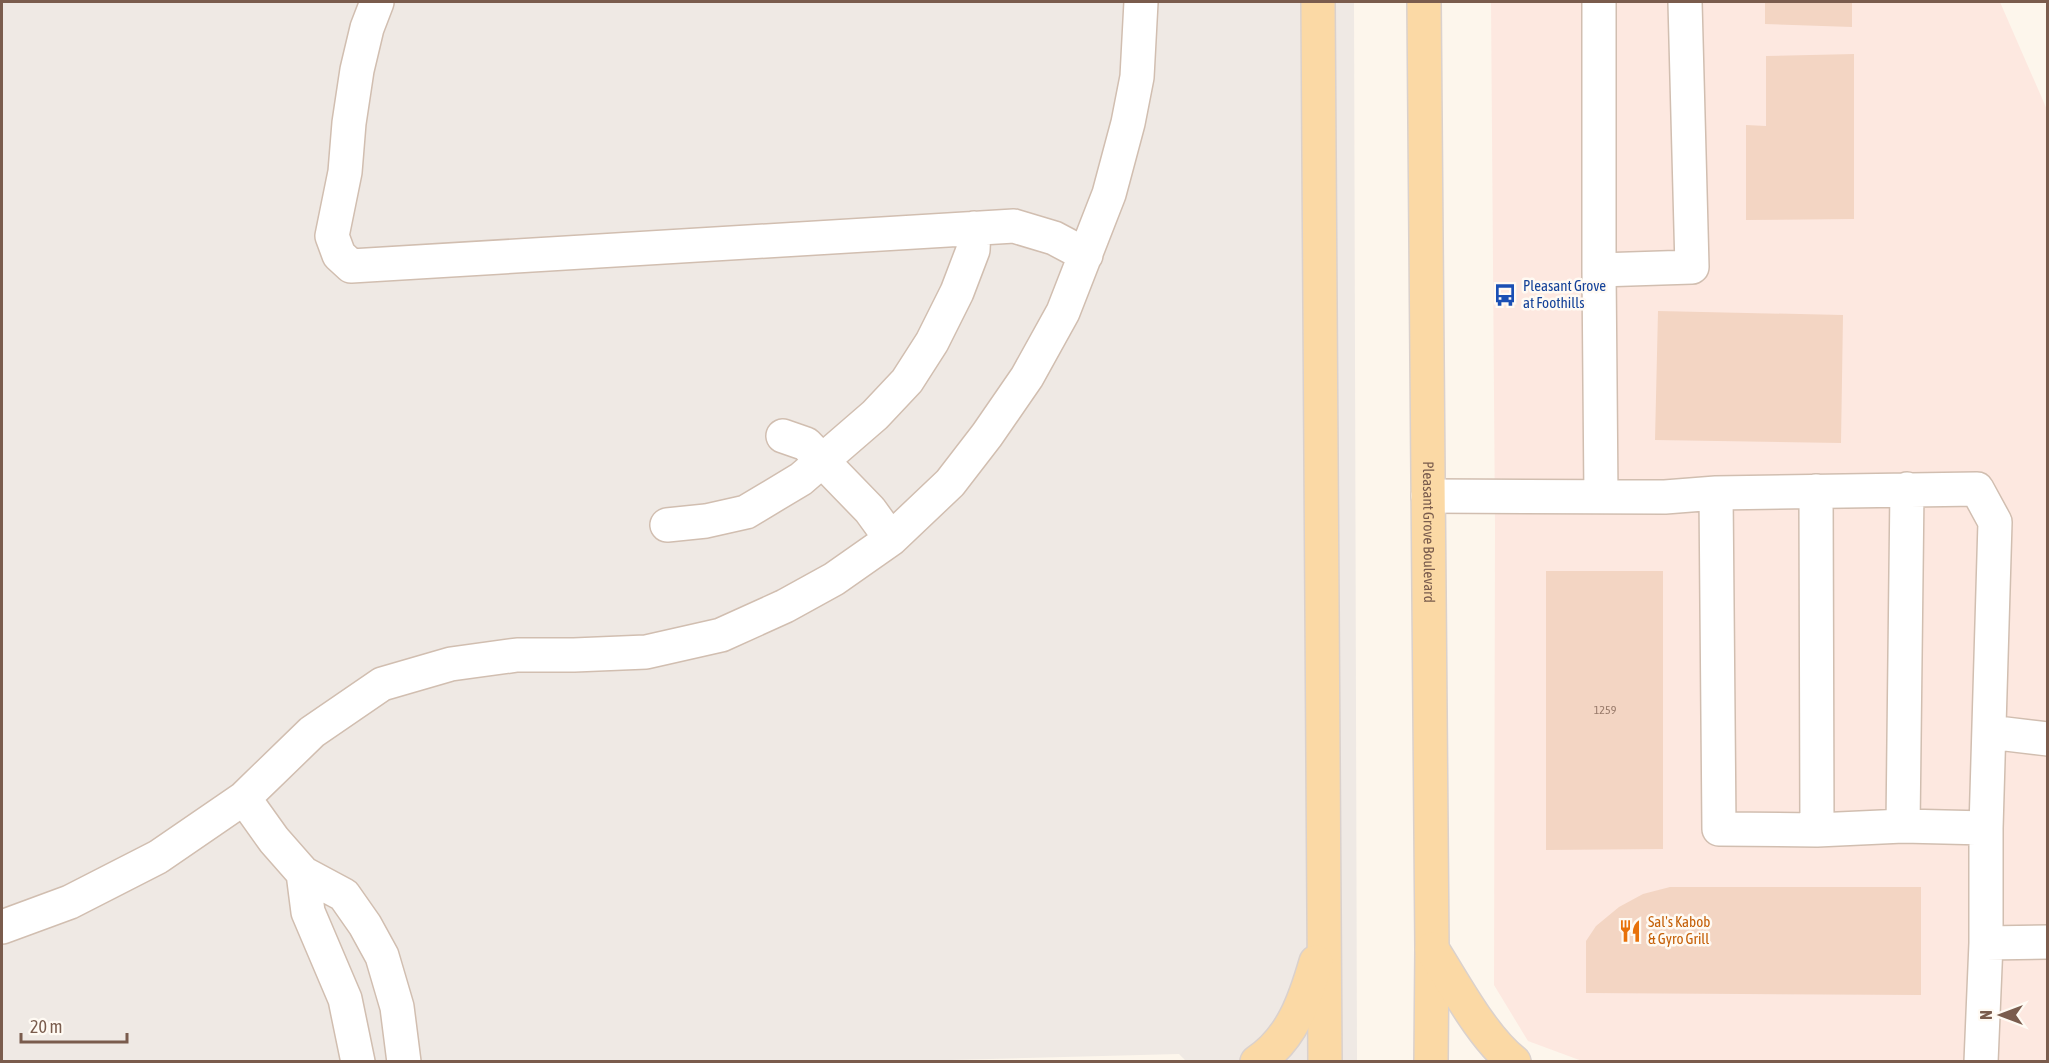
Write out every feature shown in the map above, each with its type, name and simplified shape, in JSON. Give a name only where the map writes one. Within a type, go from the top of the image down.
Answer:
[{"type":"main road","points":[[1318,2],[1325,1062]]},
{"type":"main road","name":"Pleasant Grove Boulevard","points":[[1424,2],[1431,1062]]},
{"type":"main road","points":[[1257,1062],[1288,1032],[1305,998],[1325,934]]},
{"type":"main road","points":[[1432,949],[1480,1023],[1505,1055],[1514,1062]]},
{"type":"lane","points":[[377,2],[367,28],[357,70],[345,172],[332,236],[339,255],[351,267],[1014,226],[1054,238],[1086,255]]},
{"type":"lane","points":[[2,927],[70,902],[158,857],[244,798],[312,732],[382,684],[451,664],[517,655],[646,652],[721,635],[785,606],[834,579],[891,539],[950,483],[987,435],[1027,377],[1063,312],[1109,194],[1128,123],[1137,77],[1141,2]]},
{"type":"lane","points":[[1599,2],[1600,497]]},
{"type":"lane","points":[[1599,270],[1692,267],[1685,2]]},
{"type":"lane","points":[[667,525],[706,521],[746,512],[801,479],[875,415],[913,371],[932,342],[957,292],[973,250],[974,228]]},
{"type":"lane","points":[[783,436],[806,444],[870,510],[891,539]]},
{"type":"lane","points":[[1903,826],[1907,489]]},
{"type":"lane","points":[[1428,496],[1665,497],[1716,493],[1977,489],[1995,522],[1986,828],[1986,943],[1980,1062]]},
{"type":"lane","points":[[1816,491],[1817,830]]},
{"type":"lane","points":[[1716,493],[1719,829],[1817,830],[1903,826],[1986,828]]},
{"type":"lane","points":[[1989,732],[2048,739]]},
{"type":"lane","points":[[244,798],[274,840],[303,873],[344,895],[371,935],[382,956],[397,1007],[404,1062]]},
{"type":"lane","points":[[303,873],[308,912],[345,999],[358,1062]]},
{"type":"lane","points":[[1986,943],[2048,942]]},
{"type":"shaded area","points":[[2,2],[1354,2],[1357,1061],[1186,1061],[1179,1054],[874,1062],[2,1062]]},
{"type":"shaded area","points":[[1491,2],[2000,2],[2048,112],[2047,1061],[1582,1061],[1528,1041],[1494,985],[1495,526]]},
{"type":"building","points":[[1765,2],[1852,2],[1852,27],[1765,24]]},
{"type":"building","points":[[1854,54],[1854,219],[1746,220],[1746,125],[1766,126],[1766,56]]},
{"type":"building","points":[[1658,311],[1843,315],[1841,443],[1655,440]]},
{"type":"building","points":[[1546,571],[1663,571],[1663,849],[1546,850]]},
{"type":"building","points":[[1670,887],[1921,887],[1921,995],[1586,993],[1586,941],[1596,926],[1619,907],[1643,894]]},
{"type":"place","name":"Pleasant Grove at Foothills","points":[[1505,295]]},
{"type":"place","name":"Sal's Kabob & Gyro Grill","points":[[1630,931]]}]
